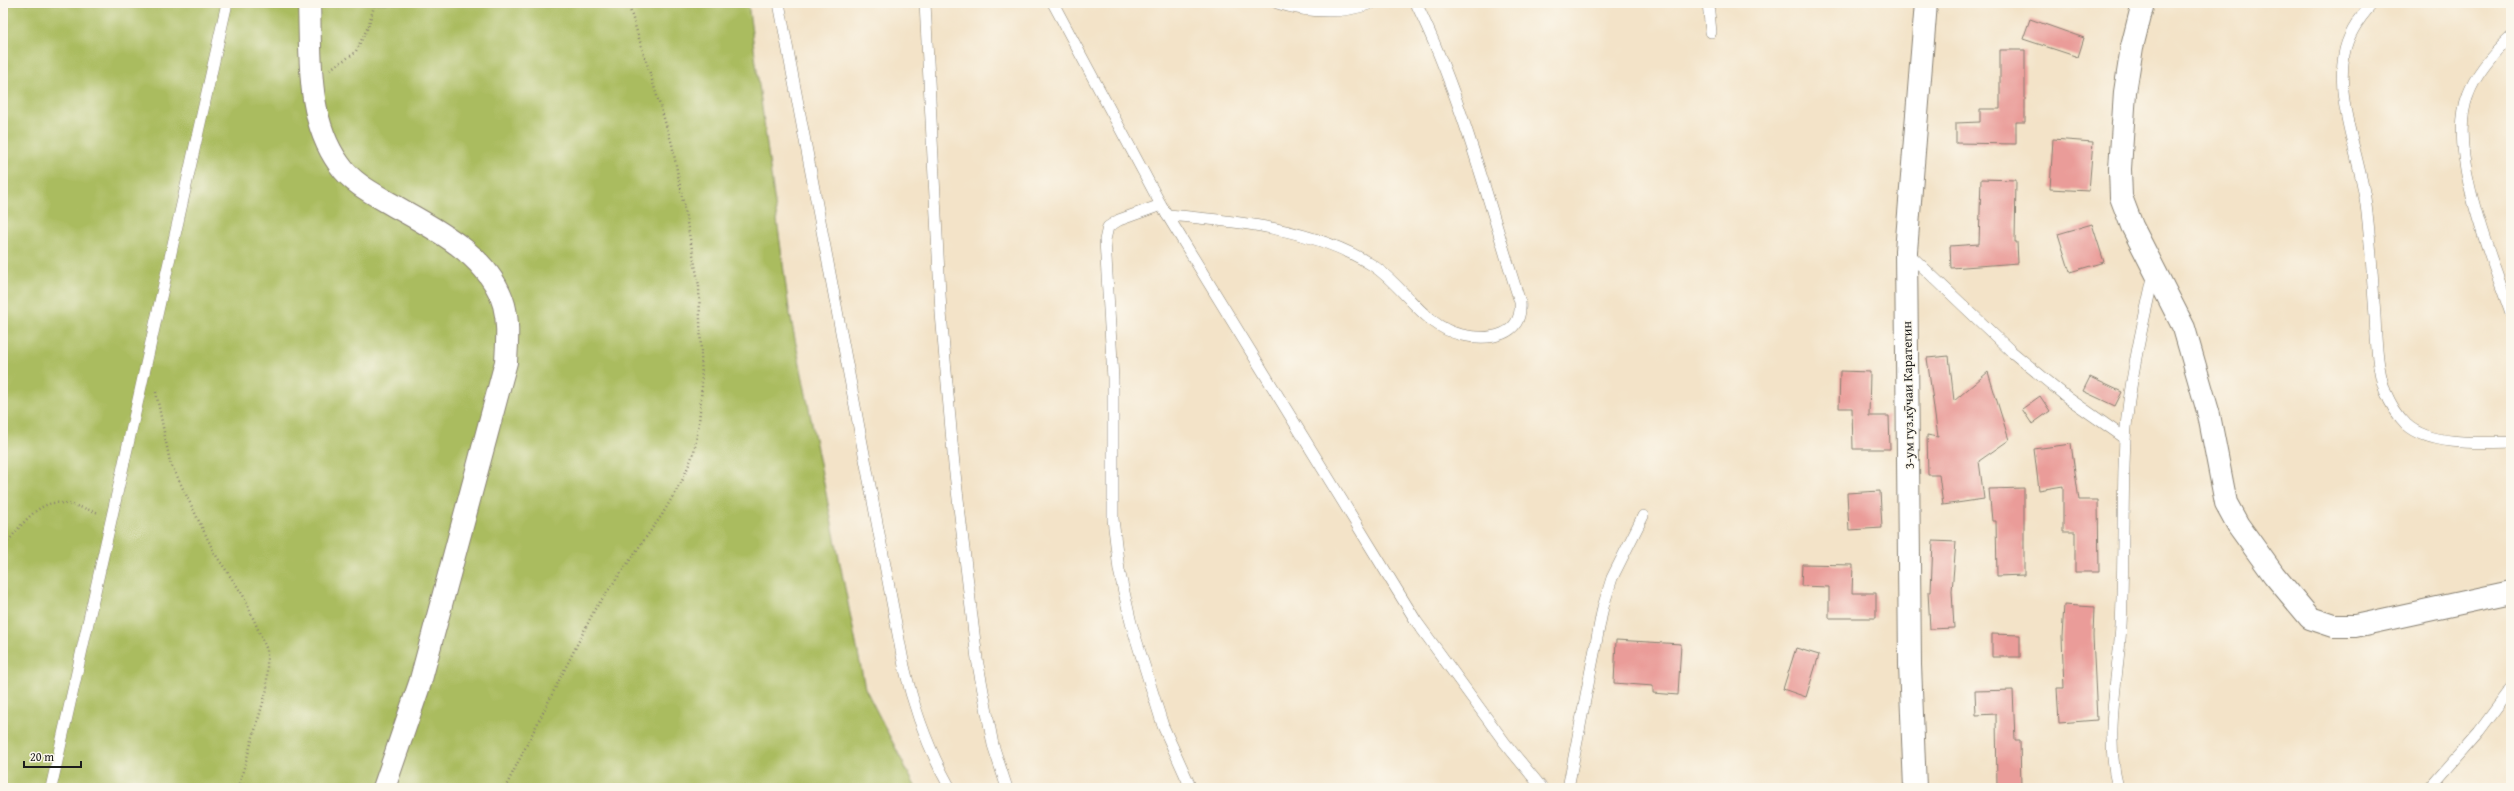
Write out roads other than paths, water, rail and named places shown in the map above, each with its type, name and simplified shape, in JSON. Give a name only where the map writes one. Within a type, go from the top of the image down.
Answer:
[{"type":"street","points":[[309,3],[312,80],[316,111],[326,141],[339,164],[359,186],[438,231],[476,261],[494,282],[504,304],[508,332],[506,362],[420,683],[384,788]]},
{"type":"street","name":"3-ум гуз.кӯчаи Каратегин","points":[[1915,788],[1910,664],[1906,251],[1926,3]]},
{"type":"street","points":[[2142,3],[2132,46],[2125,92],[2120,169],[2121,197],[2132,226],[2184,328],[2210,415],[2226,503],[2238,525],[2274,575],[2310,618],[2334,626],[2355,626],[2511,592]]},
{"type":"lane","points":[[51,788],[148,362],[227,3]]},
{"type":"lane","points":[[779,3],[904,666],[923,731],[937,765],[950,788]]},
{"type":"lane","points":[[925,3],[941,313],[954,465],[977,659],[993,745],[1007,788]]},
{"type":"lane","points":[[1053,3],[1161,205],[1416,621],[1505,743],[1542,788]]},
{"type":"lane","points":[[1277,3],[1313,12],[1336,12],[1372,3]]},
{"type":"lane","points":[[1167,215],[1233,221],[1284,231],[1354,256],[1385,274],[1431,320],[1448,331],[1462,335],[1486,337],[1508,331],[1517,324],[1521,315],[1520,302],[1455,98],[1432,36],[1416,3]]},
{"type":"lane","points":[[1708,3],[1711,32]]},
{"type":"lane","points":[[2373,3],[2352,30],[2344,54],[2343,74],[2345,105],[2365,198],[2376,330],[2385,391],[2395,411],[2407,425],[2426,437],[2474,442],[2511,442]]},
{"type":"lane","points":[[2511,37],[2481,70],[2467,96],[2461,126],[2465,163],[2475,207],[2511,311]]},
{"type":"lane","points":[[1161,205],[1119,220],[1108,228],[1105,240],[1113,379],[1113,519],[1119,570],[1131,623],[1163,726],[1191,788]]},
{"type":"lane","points":[[1906,251],[2012,352],[2068,398],[2125,438]]},
{"type":"lane","points":[[2118,788],[2112,766],[2111,740],[2121,625],[2125,438],[2134,374],[2155,270]]},
{"type":"lane","points":[[1568,788],[1602,607],[1612,578],[1643,516]]},
{"type":"lane","points":[[2430,788],[2479,732],[2511,689]]}]
